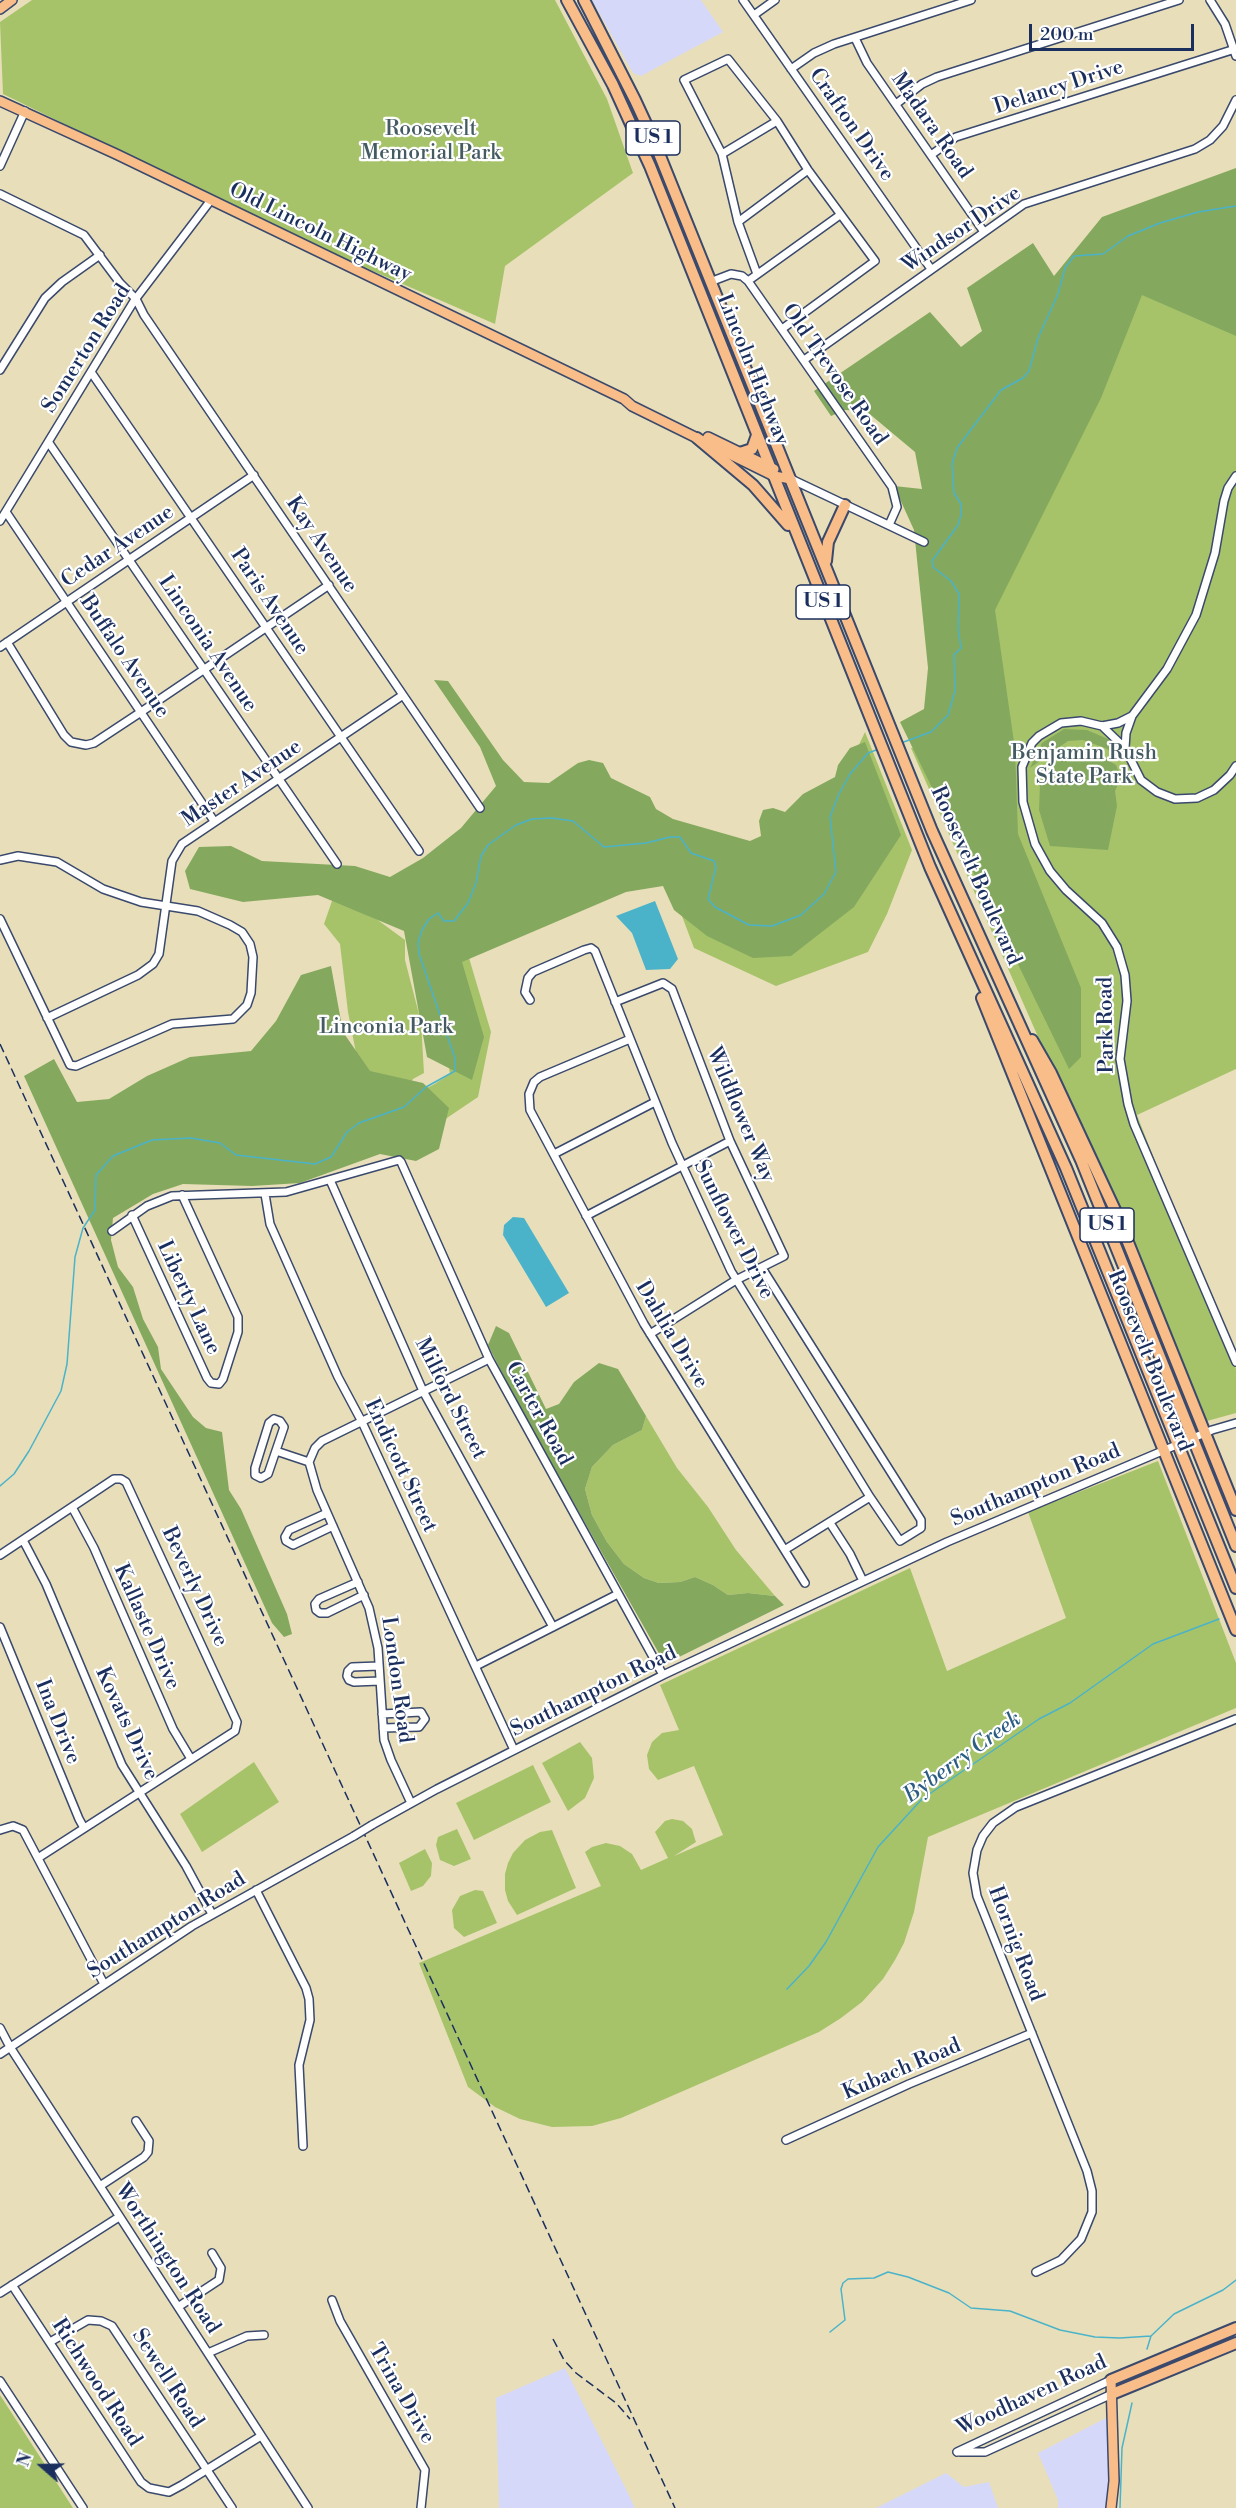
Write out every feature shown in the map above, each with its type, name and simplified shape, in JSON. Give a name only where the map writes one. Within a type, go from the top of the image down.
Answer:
[{"type":"highway","name":"Lincoln Highway","points":[[567,0],[599,58],[642,148],[887,760]]},
{"type":"highway","name":"Lincoln Highway","points":[[584,0],[635,100],[827,567],[901,755]]},
{"type":"highway","points":[[740,453],[752,449],[757,435]]},
{"type":"highway","points":[[698,438],[764,496],[796,535]]},
{"type":"highway","points":[[827,567],[828,542],[845,505]]},
{"type":"highway","name":"Roosevelt Boulevard","points":[[901,755],[945,861],[1016,1013],[1042,1078],[1084,1168],[1236,1545]]},
{"type":"highway","name":"Roosevelt Boulevard","points":[[887,760],[941,895],[1066,1168],[1236,1588]]},
{"type":"highway","name":"Roosevelt Boulevard","points":[[962,938],[984,1004],[1236,1630]]},
{"type":"highway","name":"Roosevelt Boulevard","points":[[1016,1013],[1051,1073],[1103,1183],[1236,1510]]},
{"type":"highway","name":"Woodhaven Road","points":[[1111,2380],[1236,2328]]},
{"type":"highway","name":"Woodhaven Road","points":[[1112,2394],[1236,2343]]},
{"type":"main road","points":[[0,9],[12,0]]},
{"type":"main road","name":"Old Lincoln Highway","points":[[0,101],[212,200],[624,399],[632,406],[698,438],[791,479]]},
{"type":"main road","name":"Old Lincoln Highway","points":[[624,399],[635,401],[740,453],[772,472]]},
{"type":"main road","points":[[1111,2380],[1114,2481],[1111,2508]]},
{"type":"street","name":"Crafton Drive","points":[[743,0],[931,269]]},
{"type":"street","points":[[754,15],[775,0]]},
{"type":"street","points":[[791,69],[820,50],[972,0]]},
{"type":"street","points":[[896,104],[922,84],[937,77],[1179,0]]},
{"type":"street","points":[[1209,0],[1225,24],[1235,52]]},
{"type":"street","name":"Madara Road","points":[[855,38],[867,63],[984,232]]},
{"type":"street","name":"Delancy Drive","points":[[931,155],[956,137],[1235,52]]},
{"type":"street","points":[[757,274],[738,222],[722,154],[684,80],[728,59],[777,121],[808,171],[875,261],[782,329]]},
{"type":"street","name":"Windsor Drive","points":[[804,360],[1024,204],[1195,149],[1210,140],[1223,126],[1236,100]]},
{"type":"street","points":[[0,166],[25,111]]},
{"type":"street","points":[[722,154],[777,121]]},
{"type":"street","points":[[738,222],[808,171]]},
{"type":"street","name":"Kay Avenue","points":[[0,194],[84,235],[120,283],[136,299],[144,315],[480,808]]},
{"type":"street","name":"Somerton Road","points":[[0,521],[136,299],[212,200]]},
{"type":"street","points":[[710,282],[731,274],[742,276],[748,281],[840,215]]},
{"type":"street","points":[[0,370],[45,298],[62,282],[100,255]]},
{"type":"street","name":"Old Trevose Road","points":[[748,281],[892,488],[897,507],[889,525]]},
{"type":"street","name":"Paris Avenue","points":[[92,372],[418,851]]},
{"type":"street","name":"Linconia Avenue","points":[[49,443],[337,864]]},
{"type":"street","name":"Cedar Avenue","points":[[0,647],[254,475]]},
{"type":"street","points":[[1125,748],[1126,733],[1132,716],[1167,669],[1196,615],[1215,553],[1224,501],[1228,488],[1236,476]]},
{"type":"street","name":"Old Lincoln Highway","points":[[791,479],[924,542]]},
{"type":"street","name":"Buffalo Avenue","points":[[6,512],[214,821]]},
{"type":"street","points":[[7,642],[64,735],[71,742],[86,745],[94,743],[141,712],[328,585]]},
{"type":"street","name":"Master Avenue","points":[[47,1018],[138,975],[153,964],[159,954],[172,861],[182,844],[403,695]]},
{"type":"street","points":[[1102,726],[1118,723],[1132,716]]},
{"type":"street","name":"Park Road","points":[[1102,726],[1071,721],[1061,723],[1039,736],[1032,743],[1022,767],[1023,802],[1035,844],[1050,871],[1102,923],[1117,947],[1125,975],[1127,1001],[1120,1059],[1128,1104],[1134,1124],[1236,1362]]},
{"type":"street","points":[[1102,726],[1125,748],[1141,780],[1157,792],[1174,799],[1197,798],[1214,790],[1236,766]]},
{"type":"street","points":[[0,860],[18,856],[57,862],[103,889],[141,902],[198,911],[230,925],[242,932],[250,944],[253,957],[251,993],[247,1005],[233,1019],[224,1022],[172,1024],[76,1066],[67,1061],[0,919]]},
{"type":"street","name":"Sunflower Drive","points":[[530,1000],[525,992],[532,972],[591,948],[595,951],[655,1102],[713,1236],[736,1280],[870,1497],[900,1541],[921,1528],[921,1520],[762,1268]]},
{"type":"street","name":"Wildflower Way","points":[[615,1002],[663,983],[672,989],[730,1141],[784,1256],[762,1268]]},
{"type":"street","name":"Dahlia Drive","points":[[630,1039],[540,1077],[534,1082],[529,1094],[530,1110],[650,1334],[786,1549],[805,1583]]},
{"type":"street","points":[[554,1154],[655,1102]]},
{"type":"street","points":[[586,1216],[730,1141]]},
{"type":"street","name":"Carter Road","points":[[330,1180],[400,1161],[489,1359],[663,1675]]},
{"type":"street","points":[[112,1231],[132,1215],[155,1202],[182,1195],[265,1194],[293,1191],[330,1180]]},
{"type":"street","name":"Milford Street","points":[[330,1180],[423,1391],[553,1627]]},
{"type":"street","name":"Endicott Street","points":[[265,1194],[270,1224],[338,1377],[362,1422],[514,1750]]},
{"type":"street","name":"Liberty Lane","points":[[132,1215],[207,1378],[211,1383],[219,1384],[238,1332],[238,1317],[182,1195]]},
{"type":"street","points":[[650,1334],[736,1280],[762,1268]]},
{"type":"street","points":[[276,1451],[309,1462],[318,1445],[489,1359]]},
{"type":"street","points":[[274,1419],[280,1421],[284,1427],[276,1451],[268,1474],[264,1479],[258,1478],[255,1468],[269,1423],[274,1419]]},
{"type":"street","name":"Southampton Road","points":[[0,2054],[212,1914],[411,1803],[514,1750],[663,1675],[963,1535],[1178,1444],[1236,1423]]},
{"type":"street","name":"London Road","points":[[309,1462],[316,1490],[364,1595],[376,1634],[383,1728],[391,1760],[411,1803]]},
{"type":"street","name":"Beverly Drive","points":[[72,1507],[114,1479],[127,1482],[237,1722],[235,1731],[191,1759]]},
{"type":"street","points":[[786,1549],[870,1497]]},
{"type":"street","points":[[0,1555],[72,1507]]},
{"type":"street","name":"Kallaste Drive","points":[[72,1507],[94,1548],[173,1729],[191,1759]]},
{"type":"street","points":[[327,1513],[289,1530],[285,1537],[286,1541],[293,1545],[333,1526]]},
{"type":"street","points":[[830,1523],[863,1581]]},
{"type":"street","name":"Kovats Drive","points":[[22,1540],[46,1584],[123,1765],[186,1866],[212,1914]]},
{"type":"street","points":[[358,1582],[319,1599],[315,1608],[324,1614],[364,1595]]},
{"type":"street","points":[[476,1666],[618,1594]]},
{"type":"street","name":"Ina Drive","points":[[0,1627],[84,1828]]},
{"type":"street","points":[[378,1666],[352,1667],[347,1676],[354,1682],[380,1681]]},
{"type":"street","points":[[382,1714],[421,1712],[426,1719],[419,1727],[383,1728]]},
{"type":"street","name":"Hornig Road","points":[[1036,2272],[1062,2260],[1076,2246],[1088,2223],[1092,2202],[1087,2171],[974,1888],[973,1865],[983,1836],[999,1818],[1016,1807],[1236,1719]]},
{"type":"street","points":[[38,1858],[191,1759]]},
{"type":"street","points":[[0,1830],[13,1826],[23,1830],[104,1984]]},
{"type":"street","points":[[256,1890],[306,1988],[309,1999],[310,2020],[298,2064],[303,2146]]},
{"type":"street","name":"Worthington Road","points":[[0,2028],[119,2217],[308,2508]]},
{"type":"street","name":"Kubach Road","points":[[786,2140],[909,2084],[1032,2033]]},
{"type":"street","points":[[100,2186],[148,2152],[149,2141],[136,2121]]},
{"type":"street","points":[[0,2293],[119,2217]]},
{"type":"street","points":[[178,2307],[219,2280],[221,2268],[212,2253]]},
{"type":"street","name":"Richwood Road","points":[[12,2285],[141,2482],[149,2488],[169,2492],[207,2470]]},
{"type":"street","name":"Trina Drive","points":[[332,2300],[340,2321],[425,2469],[421,2508]]},
{"type":"street","name":"Sewell Road","points":[[50,2342],[88,2320],[101,2321],[112,2326],[232,2508]]},
{"type":"street","points":[[208,2353],[247,2336],[264,2335]]},
{"type":"street","name":"Woodhaven Road","points":[[1111,2380],[957,2452],[985,2452],[1112,2394]]},
{"type":"street","points":[[0,2381],[83,2508]]},
{"type":"street","points":[[207,2470],[261,2436]]},
{"type":"shaded area","points":[[592,0],[701,0],[723,32],[641,76],[633,73]]},
{"type":"shaded area","points":[[565,2368],[635,2508],[499,2508],[496,2398]]},
{"type":"shaded area","points":[[1110,2416],[1106,2508],[1058,2508],[1058,2500],[1038,2453]]},
{"type":"shaded area","points":[[946,2473],[964,2487],[989,2482],[998,2508],[876,2508]]},
{"type":"green space","name":"Roosevelt Memorial Park","points":[[32,0],[555,0],[607,99],[633,173],[505,266],[495,324],[308,243],[3,94],[0,22]]},
{"type":"green space","points":[[1236,168],[1236,336],[1142,295],[1101,398],[995,610],[1015,749],[1018,834],[1081,988],[1081,1057],[1069,1069],[900,722],[924,709],[928,668],[914,530],[894,486],[922,489],[915,452],[866,411],[845,410],[831,416],[814,391],[930,312],[961,347],[982,331],[967,288],[1033,243],[1054,276],[1102,217]]},
{"type":"green space","name":"Benjamin Rush State Park","points":[[1236,203],[1236,1069],[1137,1115],[1236,1369],[1236,1413],[1207,1421],[911,748],[921,745],[938,724],[945,479]]},
{"type":"green space","points":[[434,680],[448,681],[503,760],[524,782],[549,783],[578,763],[589,760],[603,763],[611,778],[650,797],[656,809],[673,819],[750,841],[761,836],[759,821],[763,810],[773,808],[785,812],[803,794],[835,777],[838,765],[850,748],[865,742],[901,835],[854,907],[791,956],[753,958],[707,936],[674,910],[663,886],[626,892],[462,962],[484,1037],[472,1080],[427,1057],[404,931],[318,895],[243,902],[190,889],[185,871],[199,847],[231,846],[262,861],[355,866],[390,877],[423,858],[461,828],[496,786],[480,747]]},
{"type":"green space","points":[[1064,729],[1087,730],[1108,739],[1124,759],[1105,748],[1083,740],[1068,741],[1030,768],[1042,743]]},
{"type":"green space","points":[[865,732],[912,850],[887,914],[868,952],[776,986],[694,948],[664,868],[464,941],[491,1032],[478,1097],[441,1122],[394,1145],[379,1113],[388,1111],[405,1098],[450,1074],[445,1044],[423,980],[413,964],[418,933],[425,919],[433,912],[456,911],[470,898],[474,861],[494,837],[531,817],[567,821],[598,844],[647,846],[660,833],[683,850],[692,850],[703,869],[697,892],[718,911],[751,925],[786,918],[808,910],[835,878],[826,828],[837,791]]},
{"type":"green space","points":[[1096,753],[1116,765],[1121,778],[1115,791],[1117,806],[1108,850],[1050,846],[1039,810],[1040,784],[1054,763],[1072,755]]},
{"type":"green space","name":"Linconia Park","points":[[333,898],[375,918],[405,940],[405,960],[421,1022],[424,1073],[413,1079],[401,1098],[380,1104],[357,1058],[348,1012],[340,944],[324,924]]},
{"type":"green space","points":[[331,966],[343,1032],[370,1071],[423,1083],[449,1108],[439,1149],[416,1161],[380,1154],[300,1183],[252,1186],[183,1184],[153,1194],[113,1218],[111,1240],[118,1267],[133,1287],[143,1319],[158,1347],[161,1369],[193,1417],[206,1428],[222,1432],[229,1490],[241,1509],[287,1614],[292,1634],[284,1637],[272,1623],[24,1076],[54,1059],[77,1102],[109,1099],[147,1076],[190,1057],[251,1051],[276,1021],[301,975]]},
{"type":"green space","points":[[496,1326],[509,1333],[546,1409],[559,1404],[574,1382],[599,1363],[618,1369],[646,1416],[642,1430],[613,1445],[592,1467],[585,1489],[592,1515],[607,1542],[624,1564],[644,1578],[659,1583],[680,1582],[695,1577],[728,1595],[748,1593],[775,1596],[784,1605],[665,1664],[517,1403],[488,1345]]},
{"type":"green space","points":[[646,1416],[677,1468],[708,1507],[736,1550],[775,1596],[748,1593],[728,1595],[695,1577],[680,1582],[659,1583],[644,1578],[624,1564],[607,1542],[592,1515],[585,1489],[592,1467],[613,1445],[642,1430]]},
{"type":"green space","points":[[1158,1461],[1236,1663],[1236,1708],[928,1837],[914,1912],[904,1943],[895,1960],[883,1979],[862,2002],[819,2032],[621,2118],[592,2126],[552,2127],[520,2119],[495,2107],[468,2087],[419,1963],[601,1886],[585,1852],[592,1847],[606,1843],[620,1846],[632,1854],[641,1870],[668,1858],[655,1832],[665,1821],[672,1819],[683,1821],[692,1829],[696,1842],[674,1856],[723,1835],[694,1766],[658,1780],[649,1769],[647,1755],[652,1742],[662,1733],[679,1730],[660,1685],[910,1568],[947,1671],[1066,1618],[1028,1512]]},
{"type":"green space","points":[[580,1742],[592,1758],[594,1778],[585,1798],[568,1811],[542,1763]]},
{"type":"green space","points":[[254,1762],[279,1802],[202,1852],[180,1814]]},
{"type":"green space","points":[[533,1765],[551,1802],[474,1840],[456,1803]]},
{"type":"green space","points":[[457,1829],[471,1859],[454,1866],[440,1860],[436,1845],[438,1837]]},
{"type":"green space","points":[[552,1830],[576,1888],[517,1915],[508,1901],[505,1890],[508,1863],[513,1853],[525,1840],[540,1832]]},
{"type":"green space","points":[[425,1849],[432,1863],[431,1876],[423,1886],[411,1891],[399,1863]]},
{"type":"green space","points":[[475,1890],[483,1891],[497,1923],[464,1937],[454,1928],[452,1910],[460,1896]]},
{"type":"green space","points":[[0,2395],[73,2508],[0,2508]]},
{"type":"water","points":[[655,901],[678,959],[670,969],[646,970],[632,933],[616,916]]},
{"type":"water","points":[[513,1217],[524,1218],[569,1293],[546,1307],[503,1235],[504,1225]]},
{"type":"waterway","points":[[901,743],[931,732],[948,715],[955,691],[954,655],[961,648],[958,628],[959,594],[951,581],[933,567],[932,561],[958,525],[961,515],[961,504],[954,493],[952,464],[957,448],[1001,390],[1023,378],[1029,371],[1038,338],[1058,294],[1065,268],[1074,256],[1103,254],[1128,236],[1160,223],[1198,212],[1236,206]]},
{"type":"waterway","points":[[0,1486],[14,1474],[29,1451],[61,1391],[67,1364],[75,1257],[83,1228],[95,1210],[96,1175],[113,1156],[152,1140],[191,1138],[220,1143],[236,1155],[315,1164],[331,1157],[347,1132],[359,1123],[404,1107],[426,1087],[455,1071],[455,1058],[419,954],[418,943],[429,919],[438,913],[444,921],[454,921],[468,903],[476,883],[481,856],[488,845],[516,825],[532,819],[552,818],[573,821],[604,847],[680,837],[691,853],[714,861],[716,867],[708,899],[715,907],[749,925],[772,926],[801,915],[824,894],[836,872],[830,817],[838,796],[850,774],[868,753],[879,749]]},
{"type":"waterway","name":"Byberry Creek","points":[[787,1989],[809,1966],[826,1942],[878,1847],[922,1799],[1039,1719],[1070,1703],[1153,1644],[1219,1619]]},
{"type":"waterway","points":[[830,2332],[845,2320],[841,2289],[843,2283],[848,2279],[874,2278],[888,2272],[949,2293],[971,2308],[1010,2311],[1060,2330],[1095,2337],[1151,2336]]},
{"type":"waterway","points":[[1147,2349],[1151,2336],[1174,2314],[1223,2290],[1236,2280]]},
{"type":"waterway","points":[[1120,2508],[1122,2448],[1132,2403]]},
{"type":"railway","points":[[0,1044],[675,2508]]},
{"type":"railway","points":[[553,2339],[564,2360],[576,2373],[616,2403],[630,2419]]}]
